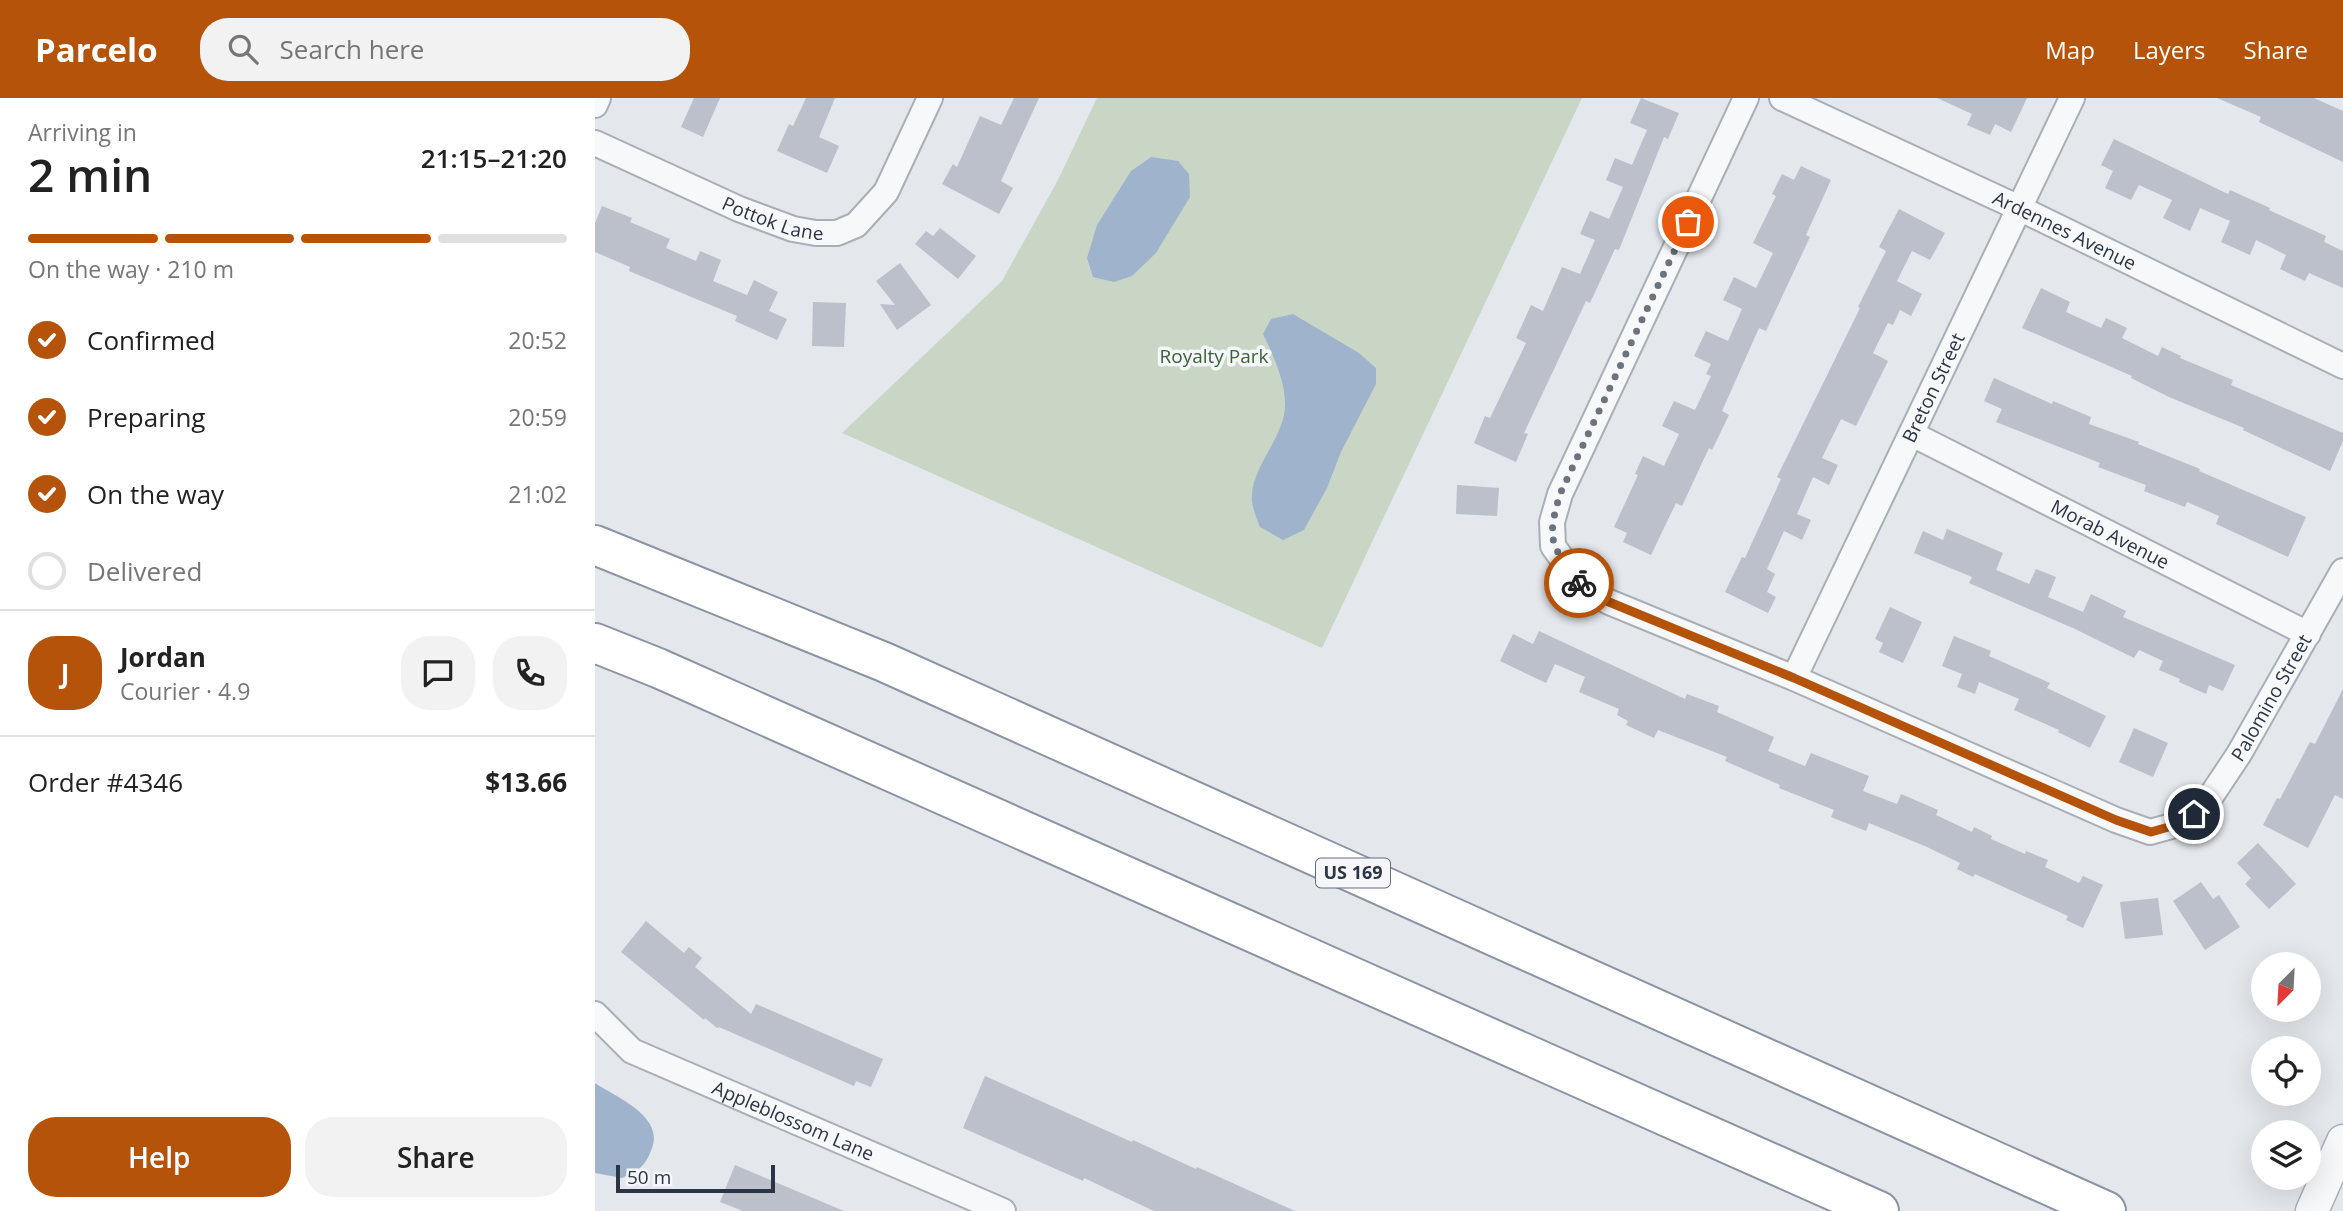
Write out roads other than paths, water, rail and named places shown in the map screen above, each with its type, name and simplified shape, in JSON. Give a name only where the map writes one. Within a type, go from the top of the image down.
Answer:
[{"type":"highway","name":"US 169","points":[[595,545],[884,662],[2106,1211]]},
{"type":"highway","points":[[595,643],[671,674],[1879,1211]]},
{"type":"street","points":[[595,105],[598,98]]},
{"type":"street","name":"Pottok Lane","points":[[595,143],[739,209],[793,229],[837,233],[856,225],[885,192],[930,98]]},
{"type":"street","points":[[1746,98],[1560,494],[1552,522],[1553,546],[1582,587],[1609,602],[1794,678]]},
{"type":"street","name":"Ardennes Avenue","points":[[1782,98],[2019,208],[2343,366]]},
{"type":"street","name":"Breton Street","points":[[1794,678],[2072,98]]},
{"type":"street","name":"Morab Avenue","points":[[1912,435],[2308,634]]},
{"type":"street","name":"Palomino Street","points":[[1794,678],[2116,820],[2151,832],[2179,824],[2209,799],[2239,754],[2343,571]]},
{"type":"street","name":"Appleblossom Lane","points":[[595,1014],[632,1051],[956,1202],[1003,1211]]},
{"type":"street","points":[[2312,1211],[2343,1142]]},
{"type":"water","points":[[1151,157],[1178,161],[1189,174],[1190,197],[1156,253],[1132,276],[1114,282],[1093,277],[1087,258],[1097,225],[1131,171]]},
{"type":"water","points":[[1293,314],[1359,353],[1376,368],[1376,384],[1304,530],[1283,540],[1260,527],[1253,504],[1253,489],[1279,430],[1285,406],[1281,378],[1263,334],[1271,319]]},
{"type":"water","points":[[595,1083],[636,1109],[651,1126],[654,1137],[647,1159],[638,1170],[622,1178],[595,1173]]},
{"type":"park label","name":"Royalty Park","points":[[1214,356]]}]
